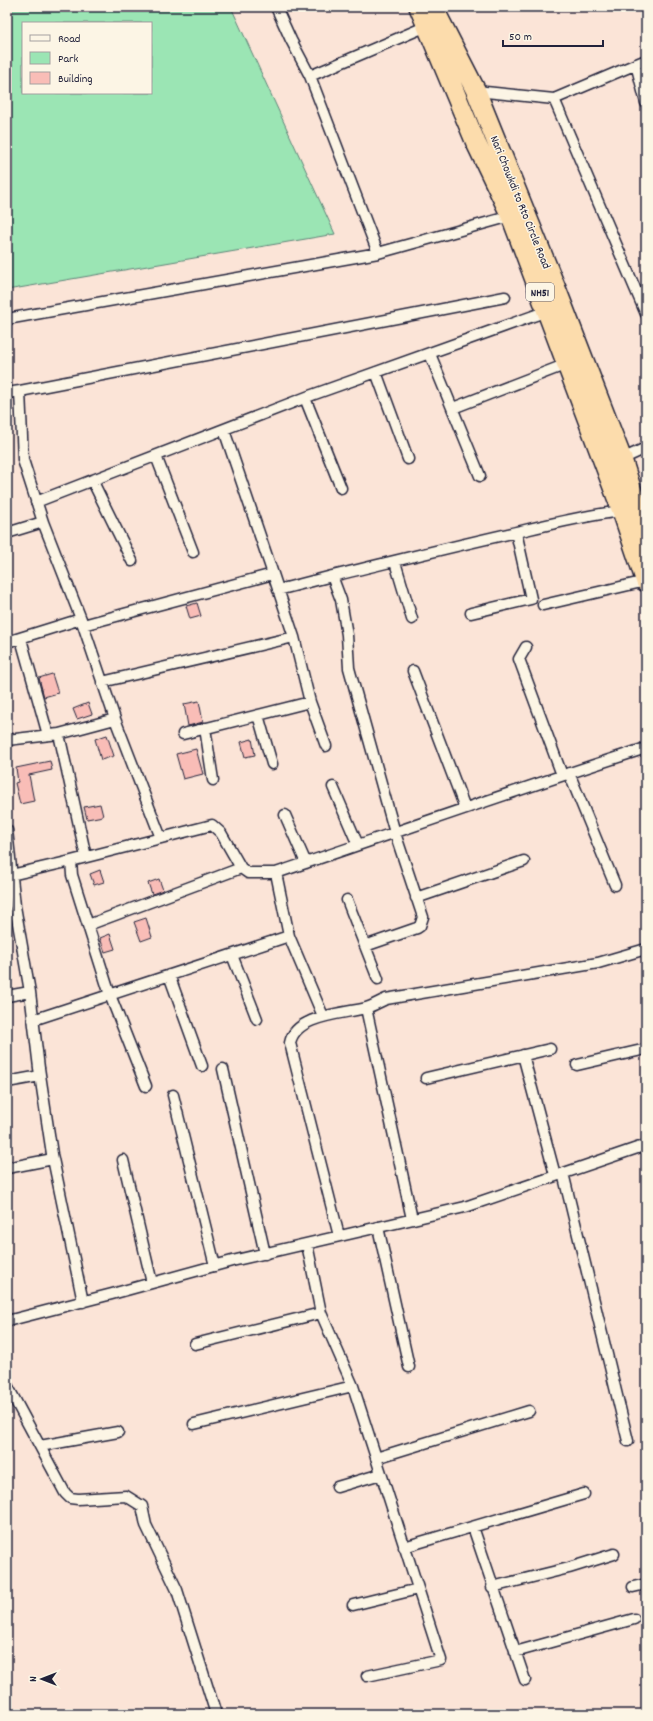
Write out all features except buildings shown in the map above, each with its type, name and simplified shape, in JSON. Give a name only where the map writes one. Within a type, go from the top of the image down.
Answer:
[{"type":"highway","name":"NH51","points":[[419,7],[476,143],[556,309],[567,364],[622,511],[646,582]]},
{"type":"highway","name":"Nari Chowkdi to Rto Circle Road","points":[[433,7],[476,91],[556,309],[622,459],[646,536]]},
{"type":"street","points":[[276,7],[310,76],[378,253]]},
{"type":"street","points":[[310,76],[427,26]]},
{"type":"street","points":[[476,91],[554,99],[646,60]]},
{"type":"street","points":[[636,64],[646,103]]},
{"type":"street","points":[[554,99],[646,314]]},
{"type":"street","points":[[7,319],[378,253],[511,216]]},
{"type":"street","points":[[7,393],[505,297]]},
{"type":"street","points":[[36,502],[305,398],[556,309]]},
{"type":"street","points":[[430,354],[480,476]]},
{"type":"street","points":[[453,408],[567,364]]},
{"type":"street","points":[[376,372],[408,459]]},
{"type":"street","points":[[20,390],[23,460],[36,502],[82,622],[115,719],[161,838]]},
{"type":"street","points":[[305,398],[341,488]]},
{"type":"street","points":[[224,430],[294,637],[310,702],[326,746]]},
{"type":"street","points":[[622,459],[646,448]]},
{"type":"street","points":[[156,456],[193,552]]},
{"type":"street","points":[[92,480],[132,561]]},
{"type":"street","points":[[278,590],[395,562],[477,540],[595,514],[622,511]]},
{"type":"street","points":[[7,533],[43,522]]},
{"type":"street","points":[[471,613],[531,599],[516,532]]},
{"type":"street","points":[[395,562],[412,619]]},
{"type":"street","points":[[7,642],[273,574]]},
{"type":"street","points":[[332,576],[341,600],[347,634],[350,668],[394,833],[423,917],[420,926],[365,946]]},
{"type":"street","points":[[543,605],[646,582]]},
{"type":"street","points":[[102,682],[294,637]]},
{"type":"street","points":[[20,639],[48,735]]},
{"type":"street","points":[[526,647],[519,659],[565,774],[615,885]]},
{"type":"street","points":[[413,671],[465,808]]},
{"type":"street","points":[[183,734],[310,702]]},
{"type":"street","points":[[258,715],[272,764]]},
{"type":"street","points":[[7,740],[59,734],[115,719]]},
{"type":"street","points":[[204,728],[213,780]]},
{"type":"street","points":[[59,734],[86,857]]},
{"type":"street","points":[[11,875],[212,825],[221,833],[241,868],[248,873],[276,873],[565,774],[646,748]]},
{"type":"street","points":[[333,787],[358,845]]},
{"type":"street","points":[[285,815],[306,863]]},
{"type":"street","points":[[7,830],[11,875],[11,907],[30,992],[40,1076],[53,1159],[83,1302]]},
{"type":"street","points":[[416,898],[524,860]]},
{"type":"street","points":[[71,861],[72,875],[110,995],[146,1086]]},
{"type":"street","points":[[88,925],[241,868]]},
{"type":"street","points":[[276,873],[289,936],[323,1016]]},
{"type":"street","points":[[347,900],[378,979]]},
{"type":"street","points":[[33,1020],[232,956],[289,936]]},
{"type":"street","points":[[339,1236],[290,1043],[291,1037],[296,1029],[323,1016],[366,1008],[386,999],[598,963],[646,949]]},
{"type":"street","points":[[232,956],[257,1019]]},
{"type":"street","points":[[170,975],[202,1066]]},
{"type":"street","points":[[7,996],[30,992]]},
{"type":"street","points":[[366,1008],[412,1219]]},
{"type":"street","points":[[426,1078],[550,1049]]},
{"type":"street","points":[[576,1065],[646,1049]]},
{"type":"street","points":[[523,1055],[559,1174],[628,1441]]},
{"type":"street","points":[[223,1069],[265,1254]]},
{"type":"street","points":[[7,1082],[40,1076]]},
{"type":"street","points":[[174,1095],[215,1266]]},
{"type":"street","points":[[7,1321],[152,1284],[215,1266],[465,1207],[559,1174],[646,1146]]},
{"type":"street","points":[[7,1168],[53,1159]]},
{"type":"street","points":[[123,1160],[152,1284]]},
{"type":"street","points":[[378,1227],[409,1367]]},
{"type":"street","points":[[307,1244],[321,1313],[353,1386],[441,1660],[367,1676]]},
{"type":"street","points":[[194,1344],[321,1313]]},
{"type":"street","points":[[7,1385],[65,1493],[70,1498],[78,1499],[126,1496],[142,1506],[146,1525],[177,1590],[216,1714]]},
{"type":"street","points":[[194,1424],[353,1386]]},
{"type":"street","points":[[376,1458],[529,1411]]},
{"type":"street","points":[[40,1446],[118,1432]]},
{"type":"street","points":[[337,1487],[381,1474]]},
{"type":"street","points":[[404,1547],[584,1494]]},
{"type":"street","points":[[473,1527],[492,1587],[525,1680]]},
{"type":"street","points":[[492,1587],[569,1568],[614,1554]]},
{"type":"street","points":[[633,1587],[646,1584]]},
{"type":"street","points":[[354,1606],[418,1589]]},
{"type":"street","points":[[515,1652],[634,1619]]},
{"type":"green space","points":[[7,7],[231,7],[335,234],[7,290]]}]
